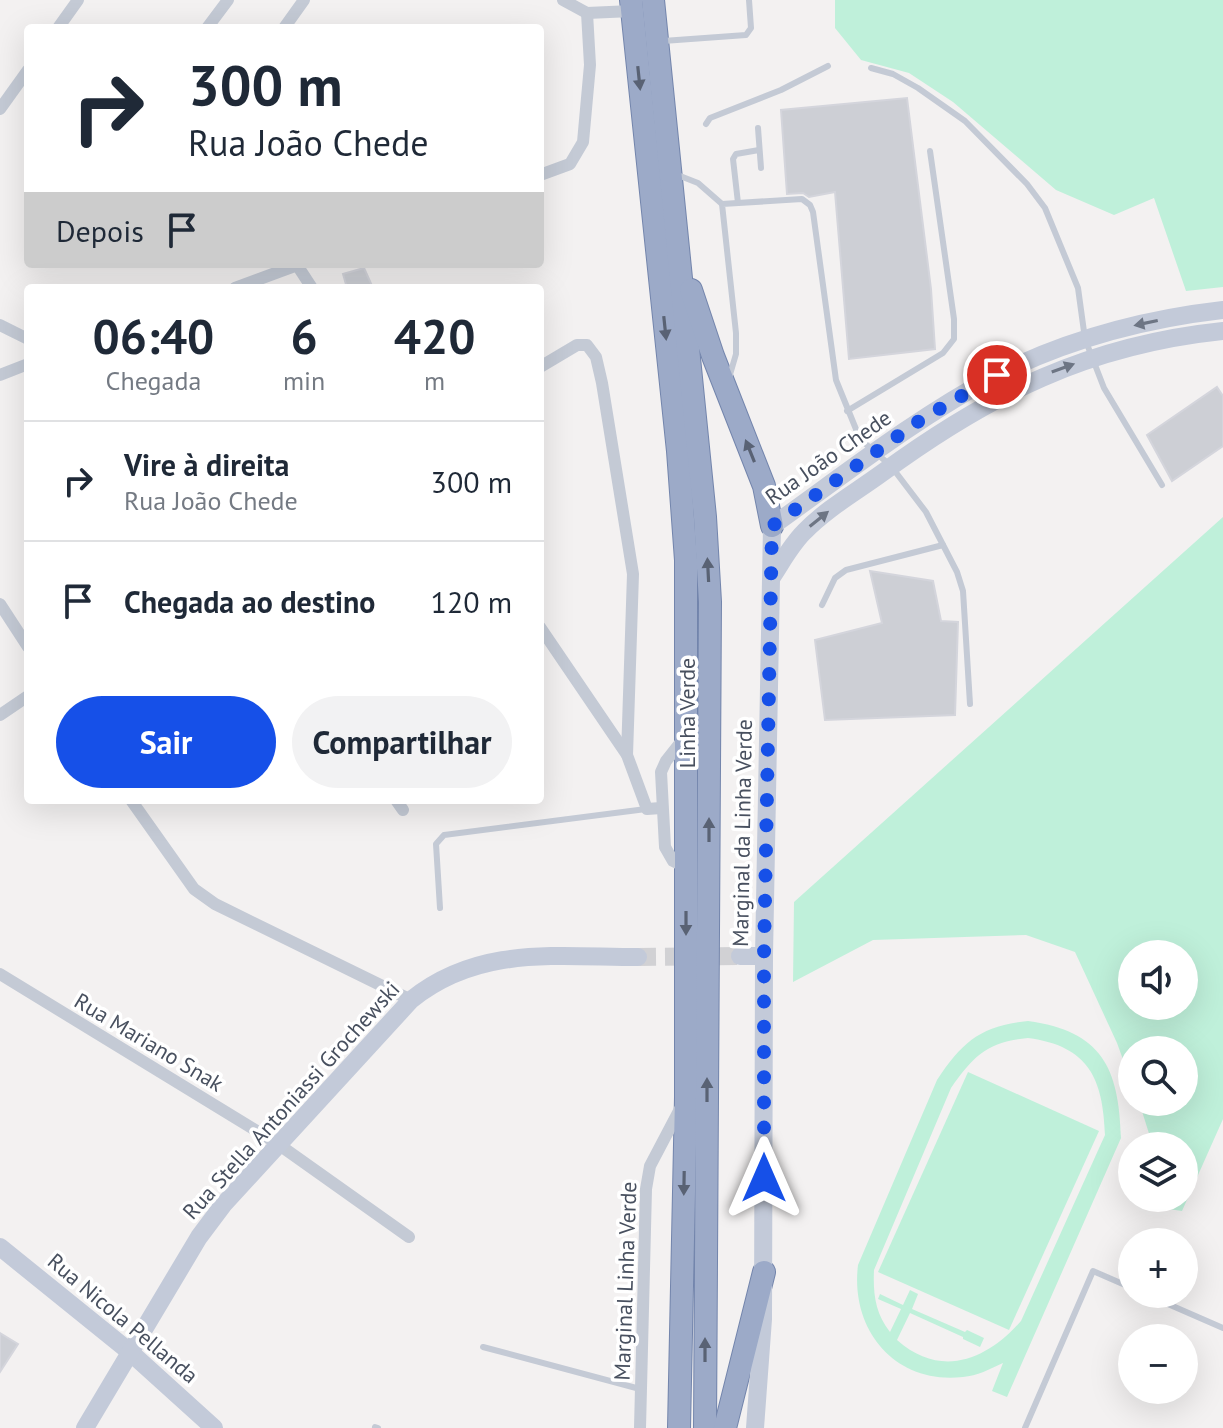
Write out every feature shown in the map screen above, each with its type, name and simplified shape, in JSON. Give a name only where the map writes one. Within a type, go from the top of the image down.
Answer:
[{"type":"highway","name":"Linha Verde","points":[[653,0],[705,517],[710,617],[705,1428]]},
{"type":"highway","name":"Linha Verde","points":[[632,5],[683,504],[688,626],[686,1097],[679,1428]]},
{"type":"highway","points":[[678,251],[725,389],[764,486],[772,526]]},
{"type":"highway","points":[[725,1428],[764,1272]]},
{"type":"main road","name":"Rua João Chede","points":[[772,526],[939,408],[987,381],[1085,339],[1153,321],[1223,310]]},
{"type":"main road","name":"Rua João Chede","points":[[771,580],[803,533],[891,466],[991,401],[1034,379],[1091,358],[1170,339],[1223,331]]},
{"type":"main road","name":"Marginal da Linha Verde","points":[[755,1428],[764,1272],[764,956],[772,526]]},
{"type":"main road","points":[[740,956],[764,956]]},
{"type":"main road","name":"Rua Stella Antoniassi Grochewski","points":[[85,1428],[199,1237],[223,1205],[411,1000],[431,983],[476,964],[507,957],[638,957]]},
{"type":"main road","name":"Rua Nicola Pellanda","points":[[0,1247],[130,1352],[214,1428]]},
{"type":"street","points":[[61,24],[78,0]]},
{"type":"street","points":[[210,24],[228,0]]},
{"type":"street","points":[[287,24],[304,0]]},
{"type":"street","points":[[563,0],[587,13],[632,5]]},
{"type":"street","points":[[544,174],[570,164],[583,142],[590,65],[587,13]]},
{"type":"street","points":[[0,109],[24,76]]},
{"type":"street","points":[[246,284],[288,268]]},
{"type":"street","points":[[0,325],[24,337]]},
{"type":"street","points":[[544,365],[577,345],[587,345],[596,357],[602,383],[633,574],[627,755]]},
{"type":"street","points":[[0,375],[24,366]]},
{"type":"street","points":[[0,604],[24,641]]},
{"type":"street","points":[[544,633],[627,755],[647,809],[661,808]]},
{"type":"street","points":[[0,715],[24,699]]},
{"type":"street","points":[[687,734],[661,772],[661,808],[667,855],[687,868]]},
{"type":"street","points":[[134,804],[194,889],[215,904],[411,1000]]},
{"type":"street","name":"Rua Mariano Snak","points":[[0,974],[278,1144],[409,1237]]},
{"type":"street","name":"Marginal Linha Verde","points":[[640,1428],[646,1189],[650,1166],[686,1097]]},
{"type":"lane","points":[[657,42],[746,35],[751,28],[749,0]]},
{"type":"lane","points":[[706,124],[710,118],[781,90],[828,66]]},
{"type":"lane","points":[[871,68],[893,74],[918,88],[965,121],[1027,184],[1045,208],[1072,273],[1091,358],[1104,388],[1162,485]]},
{"type":"lane","points":[[758,128],[761,168]]},
{"type":"lane","points":[[738,203],[733,159],[736,154],[759,150]]},
{"type":"lane","points":[[847,411],[943,353],[954,339],[954,319],[930,151]]},
{"type":"lane","points":[[670,172],[698,183],[722,204],[736,333],[736,354],[725,389]]},
{"type":"lane","points":[[722,204],[802,199],[810,205],[836,380],[860,439],[891,466],[926,512],[957,572],[963,591],[970,704]]},
{"type":"lane","points":[[822,605],[835,578],[846,570],[943,545]]},
{"type":"lane","points":[[440,908],[436,844],[444,835],[647,809]]},
{"type":"lane","points":[[1025,1428],[1093,1271],[1118,1282]]},
{"type":"lane","points":[[1177,1308],[1223,1328]]},
{"type":"lane","points":[[483,1347],[640,1389]]},
{"type":"green space","points":[[835,0],[1223,0],[1223,287],[1186,291],[1154,198],[1114,215],[1056,190],[953,102],[909,73],[861,60],[835,28]]},
{"type":"green space","points":[[1223,517],[1223,1119],[1198,1175],[1198,1132],[1149,1132],[1143,1116],[1198,1116],[1198,1036],[1118,1036],[1118,1046],[1075,952],[1026,935],[873,940],[793,982],[794,902]]},
{"type":"green space","points":[[1028,1021],[1053,1026],[1089,1044],[1102,1057],[1110,1073],[1116,1092],[1121,1132],[1118,1132],[1118,1145],[1007,1397],[992,1391],[1003,1363],[973,1375],[939,1377],[917,1372],[898,1362],[882,1348],[870,1331],[861,1311],[857,1289],[858,1265],[937,1080],[965,1046],[998,1027]],"holes":[[[1028,1038],[1065,1049],[1079,1057],[1096,1082],[1101,1097],[1105,1135],[1021,1321],[993,1346],[963,1360],[930,1359],[914,1352],[897,1340],[910,1313],[980,1347],[984,1338],[912,1309],[918,1294],[910,1290],[903,1305],[880,1294],[878,1299],[901,1309],[890,1332],[881,1318],[874,1287],[874,1270],[951,1088],[975,1059],[1002,1043]]]},
{"type":"green space","points":[[968,1072],[1099,1131],[1009,1330],[878,1272]]},
{"type":"building","points":[[907,98],[931,289],[935,349],[849,359],[835,192],[809,197],[803,193],[787,194],[781,110]]},
{"type":"building","points":[[364,268],[371,284],[346,284],[343,274]]},
{"type":"building","points":[[1217,387],[1223,396],[1223,446],[1172,481],[1147,435]]},
{"type":"building","points":[[870,571],[933,581],[941,621],[958,622],[955,715],[825,720],[815,640],[882,623]]},
{"type":"building","points":[[0,1333],[18,1344],[0,1372]]},
{"type":"tunnel","points":[[638,957],[740,956]]},
{"type":"route","points":[[764,1178],[764,956],[772,526],[919,421],[997,375]]}]
